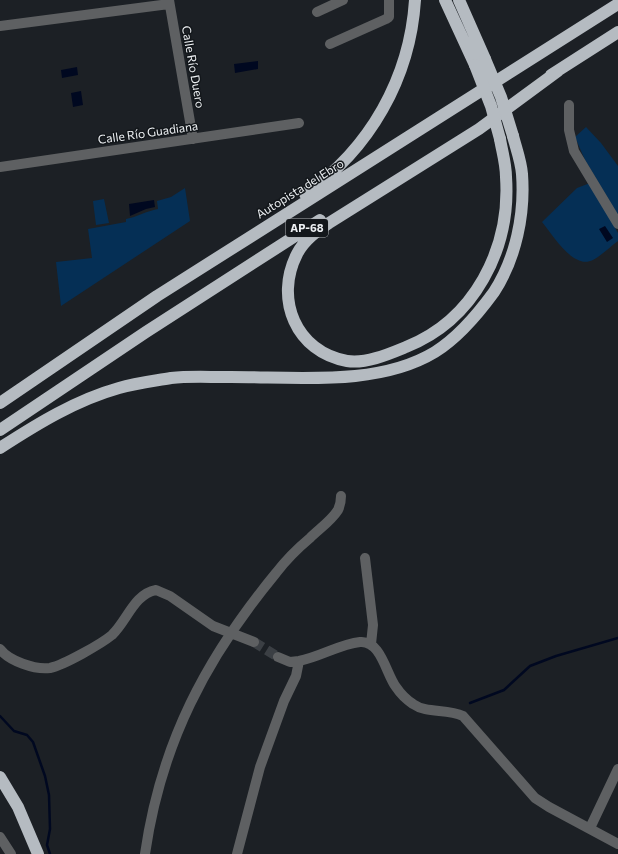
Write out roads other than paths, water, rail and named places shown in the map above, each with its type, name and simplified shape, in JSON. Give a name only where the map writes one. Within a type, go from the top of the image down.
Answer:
[{"type":"highway","points":[[28,383],[95,329],[307,193],[332,173],[368,133],[386,105],[401,71],[414,20],[415,0]]},
{"type":"highway","points":[[445,0],[475,65],[491,106],[500,138],[506,178],[505,216],[496,253],[483,282],[464,306],[446,323],[422,341],[371,359],[348,361],[323,352],[308,341],[296,327],[290,311],[287,291],[292,268],[297,254],[304,243],[315,232],[479,129],[558,71]]},
{"type":"highway","points":[[0,448],[29,429],[70,406],[119,387],[174,378],[317,377],[371,374],[404,366],[434,352],[456,336],[484,306],[502,278],[514,246],[522,207],[522,173],[513,136],[501,97],[459,0]]},
{"type":"highway","name":"Autopista del Ebro","points":[[0,402],[208,264],[618,4]]},
{"type":"highway","name":"AP-68","points":[[0,430],[196,299],[618,32]]},
{"type":"highway","points":[[0,777],[30,854]]},
{"type":"highway","points":[[0,777],[18,806],[38,854]]},
{"type":"street","points":[[317,12],[343,0]]},
{"type":"street","points":[[330,44],[389,17],[389,0]]},
{"type":"street","points":[[0,26],[169,2]]},
{"type":"street","name":"Calle Río Duero","points":[[169,2],[193,139]]},
{"type":"street","points":[[569,105],[569,130],[574,151],[618,224]]},
{"type":"street","name":"Calle Río Guadiana","points":[[0,167],[299,123]]},
{"type":"street","points":[[146,854],[160,784],[180,724],[207,669],[230,633],[280,567],[332,518],[338,510],[341,496]]},
{"type":"street","points":[[365,558],[373,625],[371,644]]},
{"type":"street","points":[[0,649],[8,658],[41,668],[50,668],[102,642],[113,634],[143,596],[156,590],[170,596],[213,626],[254,642]]},
{"type":"street","points":[[278,657],[290,662],[299,661],[355,643],[365,642],[371,644],[378,652],[396,688],[408,700],[422,708],[451,712],[463,716],[535,798],[618,844]]},
{"type":"street","points":[[237,854],[260,767],[284,701],[296,676],[299,661]]},
{"type":"street","points":[[590,828],[618,769]]},
{"type":"street","points":[[0,837],[11,854]]},
{"type":"waterway","points":[[470,703],[504,690],[530,666],[556,656],[618,638]]},
{"type":"waterway","points":[[0,716],[14,731],[27,735],[33,742],[45,776],[49,795],[50,829],[47,845],[50,854]]},
{"type":"tunnel","points":[[254,642],[278,657]]}]
